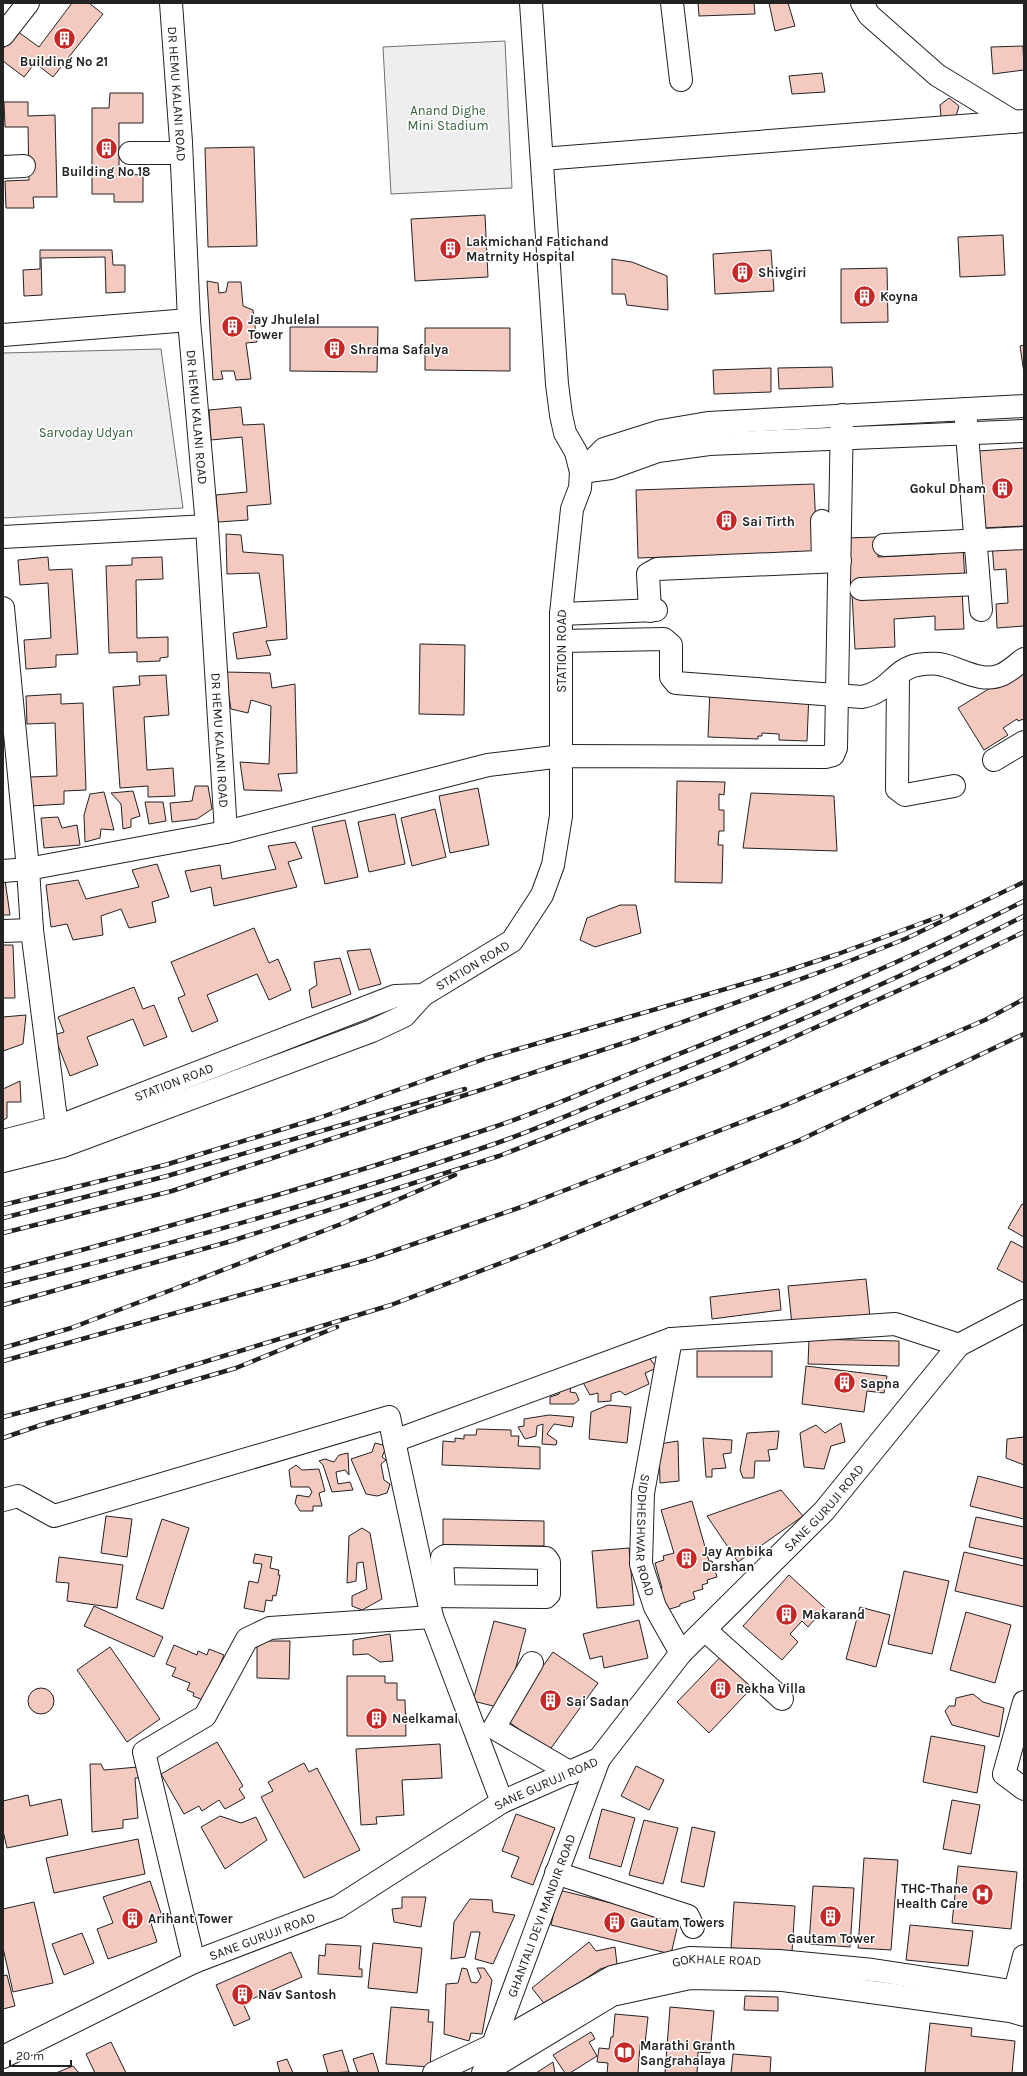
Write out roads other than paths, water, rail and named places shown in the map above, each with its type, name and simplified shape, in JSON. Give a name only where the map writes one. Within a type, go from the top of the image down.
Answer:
[{"type":"street","points":[[3,36],[28,3]]},
{"type":"street","name":"DR HEMU KALANI ROAD","points":[[171,3],[181,153],[189,320],[207,526],[226,832]]},
{"type":"street","points":[[531,3],[557,384],[564,427],[576,452],[581,472],[611,468],[709,433],[842,415],[1024,406]]},
{"type":"street","points":[[672,3],[681,80]]},
{"type":"street","points":[[862,3],[869,15],[937,74],[1019,122]]},
{"type":"street","points":[[542,159],[1019,122]]},
{"type":"street","points":[[130,153],[181,153]]},
{"type":"street","points":[[3,167],[24,166]]},
{"type":"street","points":[[3,334],[189,320]]},
{"type":"street","points":[[1000,408],[1001,432]]},
{"type":"street","points":[[965,409],[981,610]]},
{"type":"street","points":[[3,871],[28,869],[226,832],[488,765],[562,756],[833,755],[836,748],[837,695],[831,561],[842,439],[842,415]]},
{"type":"street","points":[[709,433],[842,439],[1024,431]]},
{"type":"street","name":"STATION ROAD","points":[[3,1141],[60,1136],[167,1084],[395,996],[423,995],[512,941],[542,895],[553,865],[561,816],[561,614],[572,509],[580,488],[581,472]]},
{"type":"street","points":[[822,520],[831,561]]},
{"type":"street","points":[[3,537],[207,526]]},
{"type":"street","points":[[884,545],[1024,538]]},
{"type":"street","points":[[561,614],[653,610],[648,579],[648,574],[652,571],[831,561]]},
{"type":"street","points":[[861,589],[979,584]]},
{"type":"street","points":[[3,613],[28,869],[32,930],[60,1136]]},
{"type":"street","points":[[560,641],[664,639],[671,645],[671,677],[676,683],[862,697],[882,690],[902,671],[916,666],[938,664],[972,676],[989,677],[1001,675],[1024,659]]},
{"type":"street","points":[[898,676],[897,789],[906,795],[954,786]]},
{"type":"street","points":[[994,760],[1024,742]]},
{"type":"street","points":[[3,931],[32,930]]},
{"type":"street","points":[[3,1162],[60,1136],[176,1104],[372,1030],[404,1016],[423,995]]},
{"type":"street","points":[[277,1042],[286,1063]]},
{"type":"street","points":[[167,1084],[176,1104]]},
{"type":"street","name":"SANE GURUJI ROAD","points":[[3,2057],[194,1962],[338,1907],[502,1802],[571,1773],[599,1759],[681,1653],[824,1511],[959,1345],[1024,1312]]},
{"type":"street","points":[[394,1441],[671,1339],[895,1324],[959,1345]]},
{"type":"street","name":"SIDDHESHWAR ROAD","points":[[671,1339],[642,1493],[641,1564],[655,1607],[681,1653]]},
{"type":"street","points":[[3,1500],[18,1496],[54,1516],[389,1417],[394,1441],[436,1596]]},
{"type":"street","points":[[436,1596],[546,1596],[549,1594],[549,1562],[546,1558],[445,1556],[442,1558],[432,1617],[502,1802]]},
{"type":"street","points":[[194,1962],[144,1752],[205,1716],[247,1639],[270,1628],[432,1617]]},
{"type":"street","points":[[704,1630],[782,1699]]},
{"type":"street","points":[[532,1663],[494,1728],[571,1773]]},
{"type":"street","points":[[1024,1702],[1004,1774],[1024,1788]]},
{"type":"street","name":"GHANTALI DEVI MANDIR ROAD","points":[[483,2073],[491,2046],[599,1759]]},
{"type":"street","points":[[556,1874],[688,1916],[693,1927]]},
{"type":"street","points":[[1018,2002],[1024,1956]]},
{"type":"street","name":"GOKHALE ROAD","points":[[434,2073],[491,2046],[612,1977],[690,1958],[699,1968]]},
{"type":"street","name":"GOKHALE ROAD","points":[[483,2073],[612,1995],[690,1978],[699,1968],[779,1961],[858,1969],[1018,2002]]},
{"type":"railway","points":[[3,1233],[172,1191],[636,1039],[842,964],[905,939],[1024,882]]},
{"type":"railway","points":[[3,1271],[248,1204],[431,1148],[549,1107],[836,989],[1024,901]]},
{"type":"railway","points":[[3,1205],[165,1165],[319,1118],[487,1058],[774,975],[838,954],[941,916]]},
{"type":"railway","points":[[3,1286],[190,1238],[375,1183],[497,1143],[744,1044],[838,1004],[932,961],[1024,916]]},
{"type":"railway","points":[[3,1305],[228,1242],[499,1156],[727,1067],[951,967],[1024,932]]},
{"type":"railway","points":[[3,1361],[370,1259],[524,1206],[783,1106],[985,1020],[1024,999]]},
{"type":"railway","points":[[3,1417],[148,1379],[391,1305],[538,1249],[800,1140],[1024,1034]]},
{"type":"railway","points":[[3,1218],[167,1176],[465,1089]]},
{"type":"railway","points":[[3,1348],[71,1328],[174,1289],[341,1224],[455,1175]]},
{"type":"railway","points":[[3,1438],[41,1425],[236,1368],[337,1327]]},
{"type":"place","name":"Building No 21","points":[[64,39]]},
{"type":"place","name":"Building No 18","points":[[106,149]]},
{"type":"place","name":"Lakmichand Fatichand Matrnity Hospital","points":[[450,248]]},
{"type":"place","name":"Shivgiri","points":[[743,272]]},
{"type":"place","name":"Koyna","points":[[864,296]]},
{"type":"place","name":"Jay Jhulelal Tower","points":[[233,326]]},
{"type":"place","name":"Shrama Safalya","points":[[334,349]]},
{"type":"place","name":"Gokul Dham","points":[[1002,488]]},
{"type":"place","name":"Sai Tirth","points":[[726,521]]},
{"type":"place","name":"Sapna","points":[[845,1383]]},
{"type":"place","name":"Jay Ambika Darshan","points":[[686,1558]]},
{"type":"place","name":"Makarand","points":[[786,1614]]},
{"type":"place","name":"Rekha Villa","points":[[721,1688]]},
{"type":"place","name":"Sai Sadan","points":[[551,1701]]},
{"type":"place","name":"Neelkamal","points":[[376,1718]]},
{"type":"place","name":"THC-Thane Health Care","points":[[983,1895]]},
{"type":"place","name":"Gautam Tower","points":[[831,1916]]},
{"type":"place","name":"Arihant Tower","points":[[133,1918]]},
{"type":"place","name":"Gautam Towers","points":[[615,1922]]},
{"type":"place","name":"Nav Santosh","points":[[242,1994]]},
{"type":"place","name":"Marathi Granth Sangrahalaya","points":[[625,2052]]},
{"type":"park label","name":"Anand Dighe Mini Stadium","points":[[448,118]]},
{"type":"park label","name":"Sarvoday Udyan","points":[[86,432]]}]
